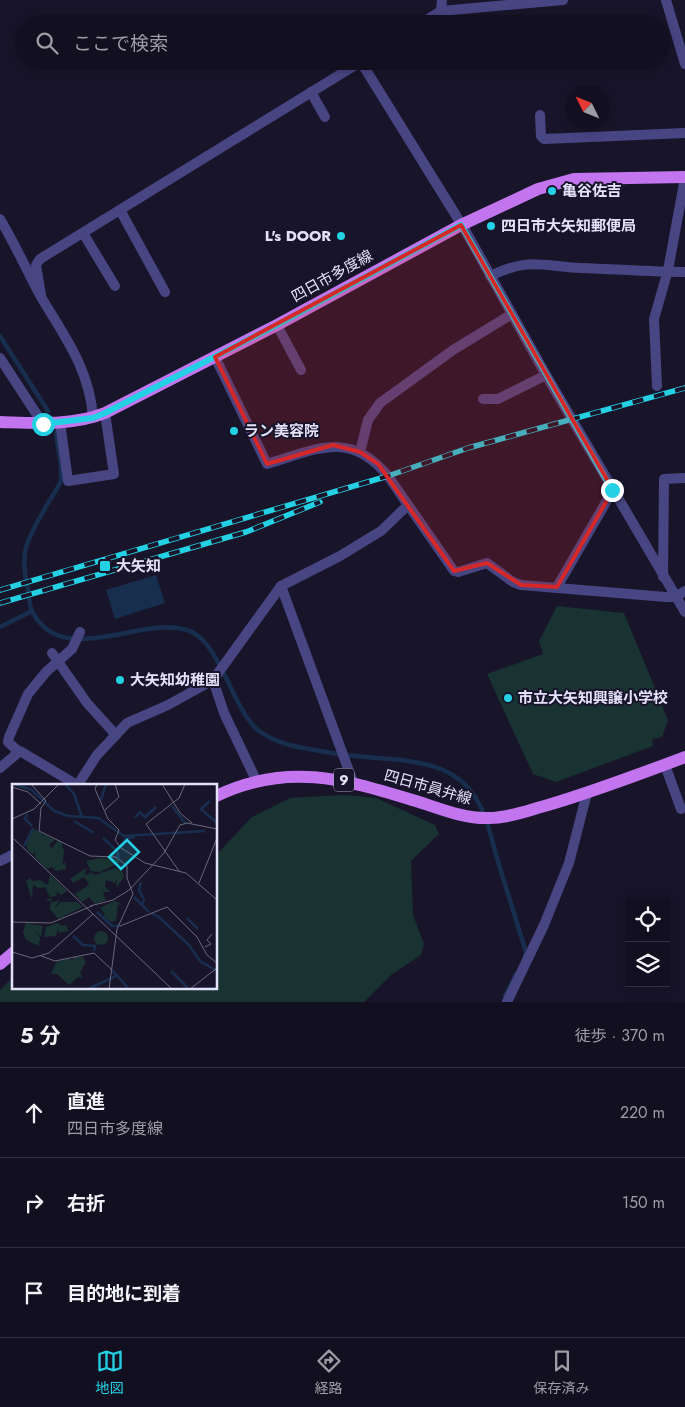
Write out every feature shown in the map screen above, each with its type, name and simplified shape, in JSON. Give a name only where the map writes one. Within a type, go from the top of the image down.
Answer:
[{"type":"main road","name":"四日市多度線","points":[[0,422],[43,424],[99,416],[277,325],[461,225],[525,195],[574,179],[685,178]]},
{"type":"main road","name":"四日市員弁線","points":[[218,795],[257,782],[286,776],[305,776],[353,782],[469,816],[490,818],[514,815],[587,793],[685,757]]},
{"type":"main road","points":[[0,964],[12,954]]},
{"type":"street","points":[[437,15],[441,11],[442,0]]},
{"type":"street","points":[[441,11],[563,0]]},
{"type":"street","points":[[666,0],[685,64]]},
{"type":"street","points":[[40,295],[36,265],[38,260],[348,70]]},
{"type":"street","points":[[366,70],[461,225],[612,490],[685,612]]},
{"type":"street","points":[[311,92],[325,117]]},
{"type":"street","points":[[540,116],[541,136],[544,139],[685,134]]},
{"type":"street","points":[[657,386],[654,319],[668,270],[685,178]]},
{"type":"street","points":[[120,210],[165,292]]},
{"type":"street","points":[[0,219],[40,295],[80,362],[83,376],[99,416],[114,474],[68,481],[60,422]]},
{"type":"street","points":[[83,233],[115,286]]},
{"type":"street","points":[[490,276],[511,266],[529,263],[578,268],[685,272]]},
{"type":"street","points":[[360,452],[368,420],[380,403],[453,350],[512,314]]},
{"type":"street","points":[[277,325],[301,370]]},
{"type":"street","points":[[215,357],[267,464],[333,445],[360,452],[378,464],[454,571],[488,563],[513,582],[521,584],[675,597],[685,591]]},
{"type":"street","points":[[0,358],[43,424]]},
{"type":"street","points":[[483,399],[498,399],[546,375]]},
{"type":"street","points":[[663,577],[664,479],[685,478]]},
{"type":"street","points":[[557,587],[612,490]]},
{"type":"street","points":[[78,784],[97,755],[134,719],[168,705],[214,679],[281,586],[340,556],[381,531],[407,506]]},
{"type":"street","points":[[281,586],[353,782]]},
{"type":"street","points":[[75,784],[19,752],[8,742],[8,737],[28,694],[54,657],[72,649],[80,632]]},
{"type":"street","points":[[54,657],[87,703],[116,735]]},
{"type":"street","points":[[214,679],[224,713],[257,782]]},
{"type":"street","points":[[0,768],[19,752]]},
{"type":"street","points":[[665,765],[681,809]]},
{"type":"street","points":[[507,1002],[544,925],[569,863],[587,793]]},
{"type":"street","points":[[0,862],[12,855]]},
{"type":"highlighted area","points":[[461,225],[613,490],[557,587],[521,585],[487,563],[454,571],[378,464],[360,452],[333,445],[267,464],[215,357]]},
{"type":"green space","points":[[557,606],[624,613],[668,720],[662,737],[652,739],[653,746],[556,782],[533,774],[487,674],[543,654],[539,641]]},
{"type":"green space","points":[[344,795],[376,798],[435,825],[439,834],[411,861],[413,915],[424,944],[421,955],[391,975],[364,1002],[0,1002],[0,990],[12,978],[12,989],[218,989],[218,853],[252,817],[290,798]]},
{"type":"water","points":[[156,575],[165,603],[115,619],[106,590]]},
{"type":"waterway","points":[[0,336],[48,411]]},
{"type":"waterway","points":[[56,432],[61,463],[61,480],[31,535],[27,544],[24,563],[31,609],[46,629],[63,637],[84,639],[153,628],[174,628],[192,632],[202,639],[211,650],[249,721],[266,736],[285,744],[306,749],[350,756],[416,762],[441,769],[456,777],[472,792],[485,817],[526,952],[525,956]]},
{"type":"waterway","points":[[0,627],[32,611]]},
{"type":"waterway","points":[[505,996],[516,974]]},
{"type":"railway","points":[[0,590],[388,476],[468,448],[685,388]]},
{"type":"railway","points":[[0,603],[246,532],[320,502]]},
{"type":"place","name":"亀谷佐吉","points":[[552,191]]},
{"type":"place","name":"四日市大矢知郵便局","points":[[491,226]]},
{"type":"place","name":"L's DOOR","points":[[341,236]]},
{"type":"place","name":"ラン美容院","points":[[234,431]]},
{"type":"place","name":"大矢知","points":[[105,566]]},
{"type":"place","name":"大矢知幼稚園","points":[[120,680]]},
{"type":"place","name":"市立大矢知興譲小学校","points":[[508,698]]},
{"type":"route","points":[[43,424],[93,418],[105,413],[277,325],[461,225],[612,490]]}]
